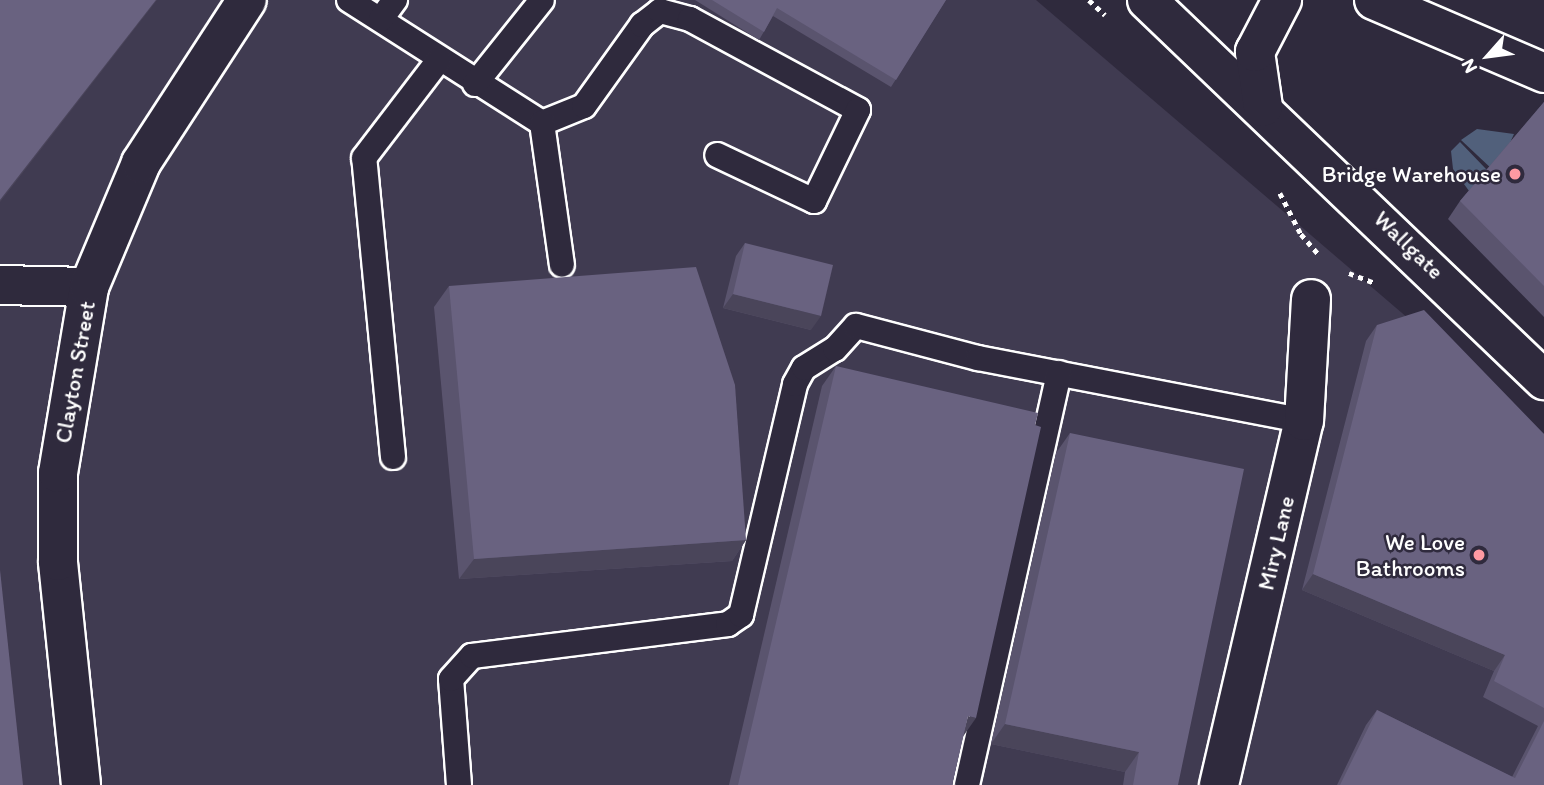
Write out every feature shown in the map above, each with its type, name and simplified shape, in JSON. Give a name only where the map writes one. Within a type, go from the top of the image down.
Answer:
[{"type":"main road","name":"Clayton Street","points":[[81,785],[58,561],[58,473],[89,287],[141,163],[247,0]]},
{"type":"main road","name":"Wallgate","points":[[1147,0],[1263,107],[1544,380]]},
{"type":"main road","points":[[1263,107],[1255,52],[1282,0]]},
{"type":"main road","points":[[1374,0],[1478,44],[1542,67]]},
{"type":"main road","points":[[0,285],[89,287]]},
{"type":"main road","name":"Miry Lane","points":[[1219,785],[1304,421],[1311,299]]},
{"type":"lane","points":[[349,0],[388,10],[439,60],[542,123]]},
{"type":"lane","points":[[475,84],[542,0]]},
{"type":"lane","points":[[542,123],[584,106],[642,25],[660,10],[691,19],[858,110],[814,201],[717,155]]},
{"type":"lane","points":[[393,457],[364,158],[439,60]]},
{"type":"lane","points":[[542,123],[562,265]]},
{"type":"lane","points":[[458,785],[451,678],[472,656],[727,624],[741,615],[795,384],[804,368],[835,349],[856,326],[1059,373],[1304,421]]},
{"type":"lane","points":[[967,785],[1059,373]]},
{"type":"shaded area","points":[[0,0],[1036,0],[1409,319],[1544,462],[1544,785],[0,785]]},
{"type":"water","points":[[1477,129],[1514,134],[1509,145],[1544,218],[1461,140]]},
{"type":"water","points":[[1460,142],[1544,223],[1472,195],[1453,169],[1451,151]]},
{"type":"building","points":[[0,0],[156,0],[0,200]]},
{"type":"building","points":[[712,0],[946,0],[896,80],[777,8],[764,32]]},
{"type":"building","name":"Bridge Warehouse","points":[[1544,102],[1544,286],[1460,201]]},
{"type":"building","points":[[745,243],[833,265],[821,316],[733,294]]},
{"type":"building","points":[[696,267],[735,385],[746,540],[474,559],[449,286]]},
{"type":"building","points":[[1424,310],[1544,434],[1544,708],[1494,681],[1505,655],[1313,574],[1377,325]]},
{"type":"building","points":[[836,366],[1038,413],[1035,425],[1041,427],[976,718],[968,716],[952,785],[738,785]]},
{"type":"building","points":[[1070,433],[1244,469],[1178,785],[1133,785],[1139,752],[1005,724]]},
{"type":"building","points":[[0,570],[23,785],[0,785]]},
{"type":"building","points":[[1377,710],[1515,778],[1544,721],[1544,785],[1340,785]]},
{"type":"place","name":"Bridge Warehouse","points":[[1515,174]]},
{"type":"place","name":"We Love Bathrooms","points":[[1479,555]]}]
